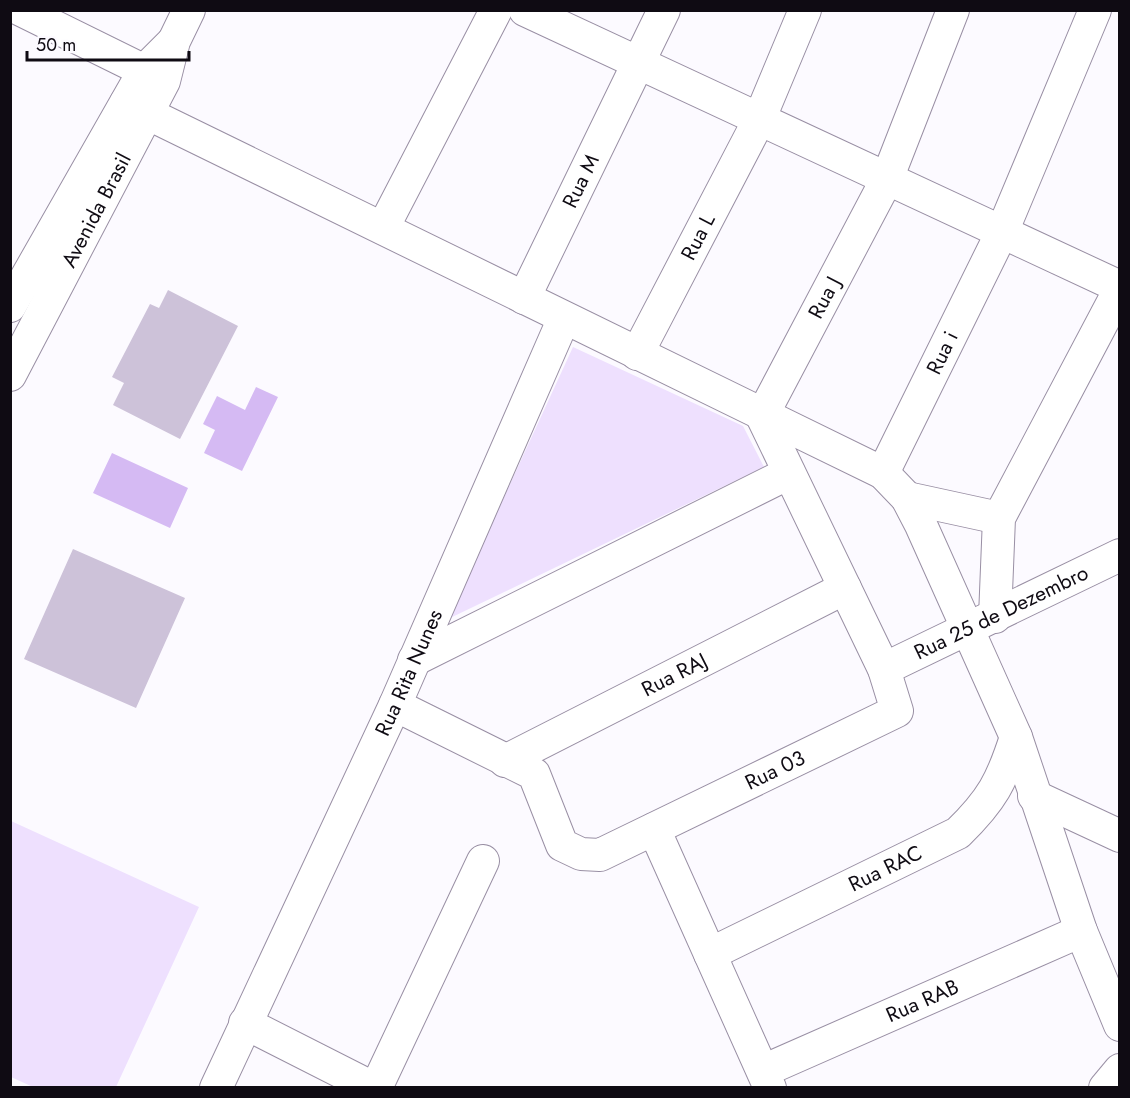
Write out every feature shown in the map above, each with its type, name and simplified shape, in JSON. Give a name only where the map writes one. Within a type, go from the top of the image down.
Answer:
[{"type":"street","points":[[21,10],[154,76]]},
{"type":"street","name":"Avenida Brasil","points":[[10,375],[137,108],[189,10]]},
{"type":"street","points":[[383,228],[496,10]]},
{"type":"street","points":[[525,10],[1119,288],[999,518],[982,623]]},
{"type":"street","name":"Rua M","points":[[524,298],[664,10]]},
{"type":"street","name":"Rua L","points":[[637,354],[759,120],[805,10]]},
{"type":"street","name":"Rua J","points":[[762,416],[887,179],[953,10]]},
{"type":"street","name":"Rua i","points":[[883,474],[1002,232],[1095,10]]},
{"type":"street","points":[[137,108],[883,474],[907,498],[982,623],[1034,796],[1081,931],[1119,1025]]},
{"type":"street","name":"Avenida Brasil","points":[[10,306],[137,108]]},
{"type":"street","name":"Rua Rita Nunes","points":[[216,1088],[395,705],[564,318]]},
{"type":"street","points":[[762,416],[884,669]]},
{"type":"street","points":[[414,660],[789,473]]},
{"type":"street","points":[[907,498],[999,518]]},
{"type":"street","name":"Rua 25 de Dezembro","points":[[884,669],[1119,555]]},
{"type":"street","name":"Rua RAJ","points":[[505,762],[844,588]]},
{"type":"street","name":"Rua 03","points":[[395,705],[505,762],[534,774],[562,845],[581,854],[600,855],[897,711],[884,669]]},
{"type":"street","name":"Rua RAC","points":[[710,954],[958,833],[985,807],[1004,775],[1016,737]]},
{"type":"street","points":[[1034,796],[1119,836]]},
{"type":"street","points":[[654,828],[766,1079]]},
{"type":"street","points":[[245,1023],[374,1088],[483,861]]},
{"type":"street","name":"Rua RAB","points":[[766,1079],[1081,931]]},
{"type":"street","points":[[1105,1088],[1119,1070]]},
{"type":"shaded area","points":[[573,347],[743,426],[764,467],[448,619]]},
{"type":"shaded area","points":[[256,387],[278,397],[242,471],[204,453],[215,430],[203,424],[217,396],[245,410]]},
{"type":"shaded area","points":[[112,453],[188,488],[170,528],[93,493]]},
{"type":"shaded area","points":[[11,821],[199,907],[116,1087],[33,1087],[11,1077]]},
{"type":"building","points":[[168,290],[238,326],[180,439],[113,405],[124,383],[112,377],[150,304],[159,308]]},
{"type":"building","points":[[73,549],[185,598],[136,708],[24,659]]}]
